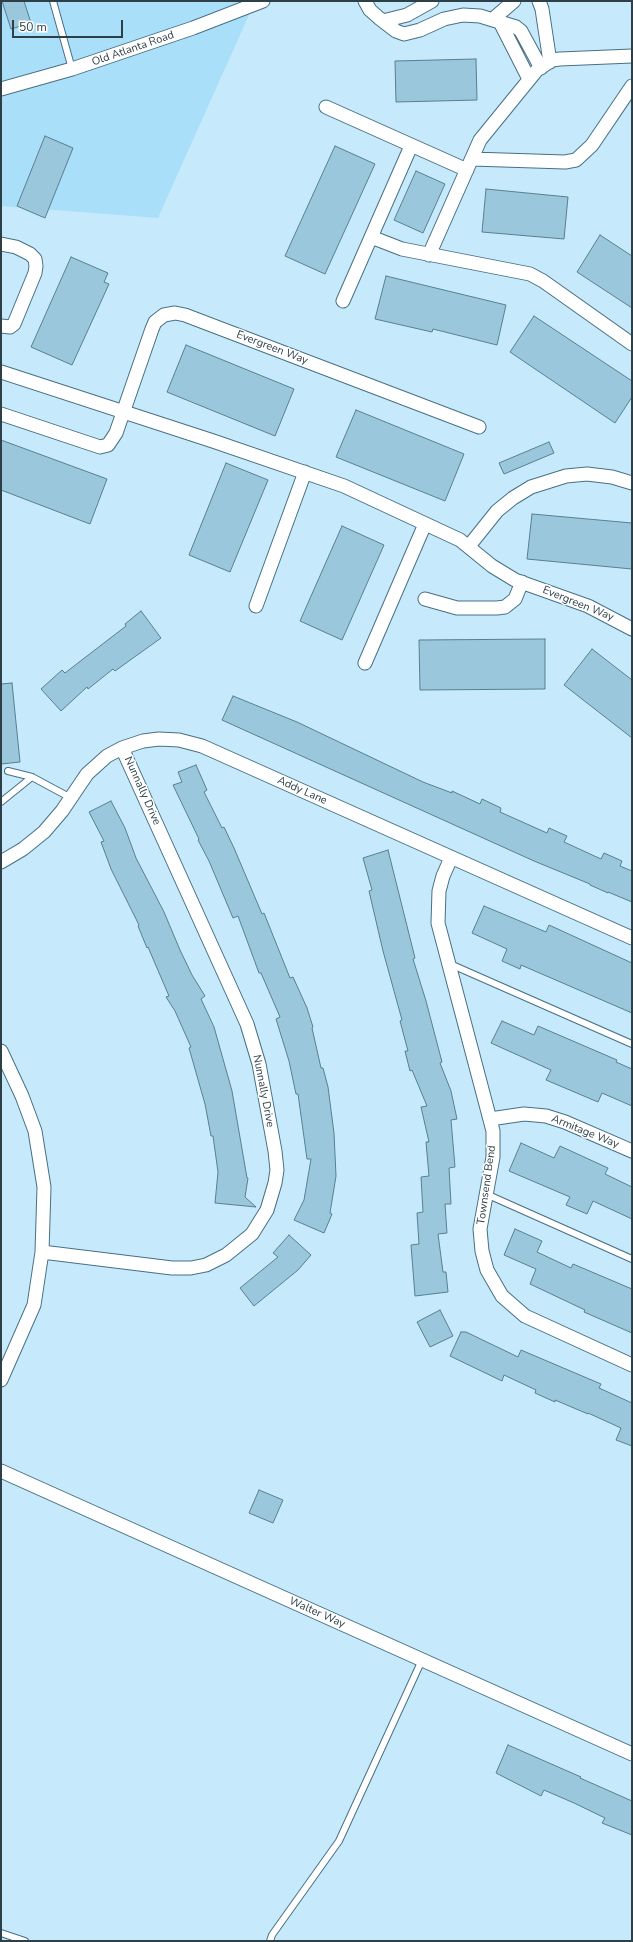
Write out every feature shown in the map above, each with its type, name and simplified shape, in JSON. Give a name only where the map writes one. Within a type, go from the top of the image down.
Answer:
[{"type":"street","name":"Old Atlanta Road","points":[[1,89],[72,69],[193,28],[263,1]]},
{"type":"street","points":[[365,1],[370,10],[396,31],[404,34],[420,30],[444,19],[458,15],[471,14],[516,27],[521,31],[545,65]]},
{"type":"street","points":[[383,21],[407,15],[432,1]]},
{"type":"street","points":[[497,22],[514,1]]},
{"type":"street","points":[[539,1],[542,9],[545,65]]},
{"type":"street","points":[[497,22],[529,79]]},
{"type":"street","points":[[429,255],[469,164],[486,132],[529,79],[545,65],[560,59],[632,56]]},
{"type":"street","points":[[326,107],[411,146],[469,164],[565,162],[576,160],[592,145],[632,86]]},
{"type":"street","points":[[343,301],[411,146]]},
{"type":"street","points":[[371,237],[402,249],[530,274],[543,281],[632,344]]},
{"type":"street","points":[[1,244],[16,247],[30,254],[34,259],[36,266],[35,273],[14,324],[10,327],[1,326]]},
{"type":"street","name":"Evergreen Way","points":[[1,414],[100,447],[108,445],[114,438],[155,322],[164,315],[175,313],[185,315],[479,427]]},
{"type":"street","name":"Evergreen Way","points":[[1,372],[305,472],[358,492],[470,546],[492,566],[522,582],[588,606],[632,629]]},
{"type":"street","points":[[256,606],[305,472]]},
{"type":"street","points":[[470,546],[497,511],[513,498],[531,487],[566,476],[587,474],[612,477],[632,483]]},
{"type":"street","points":[[365,663],[425,524]]},
{"type":"street","points":[[425,599],[457,608],[497,608],[505,606],[515,599],[522,582]]},
{"type":"street","name":"Addy Lane","points":[[1,862],[23,849],[44,832],[59,815],[82,780],[107,756],[122,748],[143,741],[167,739],[179,740],[202,746],[632,938]]},
{"type":"street","name":"Nunnally Drive","points":[[42,1252],[172,1268],[191,1268],[206,1264],[226,1255],[252,1234],[267,1210],[275,1183],[277,1170],[275,1151],[259,1064],[247,1024],[122,748]]},
{"type":"street","name":"Townsend Bend","points":[[451,858],[441,883],[438,906],[440,931],[490,1119],[494,1145],[480,1222],[482,1251],[490,1277],[502,1296],[512,1307],[532,1321],[632,1365]]},
{"type":"street","points":[[1,1051],[22,1096],[35,1131],[44,1187],[42,1252],[34,1305],[1,1380]]},
{"type":"street","name":"Armitage Way","points":[[490,1119],[524,1114],[546,1116],[565,1122],[632,1151]]},
{"type":"street","name":"Walter Way","points":[[1,1471],[632,1754]]},
{"type":"lane","points":[[53,1],[72,69]]},
{"type":"lane","points":[[8,771],[32,776],[71,798]]},
{"type":"lane","points":[[1,802],[32,776]]},
{"type":"lane","points":[[448,963],[632,1044]]},
{"type":"lane","points":[[486,1194],[632,1259]]},
{"type":"lane","points":[[270,1941],[272,1935],[339,1841],[422,1660]]},
{"type":"lane","points":[[1,1933],[25,1941]]},
{"type":"shaded area","points":[[1,1],[263,1],[253,6],[158,218],[1,206]]},
{"type":"building","points":[[2,1],[24,1],[31,23],[11,29]]},
{"type":"building","points":[[476,59],[477,100],[396,102],[395,61]]},
{"type":"building","points":[[45,136],[73,148],[45,218],[17,206]]},
{"type":"building","points":[[335,146],[375,164],[325,274],[285,256]]},
{"type":"building","points":[[416,171],[445,184],[423,233],[394,220]]},
{"type":"building","points":[[486,189],[568,197],[564,239],[482,232]]},
{"type":"building","points":[[600,235],[632,256],[632,308],[577,272]]},
{"type":"building","points":[[71,257],[108,273],[104,282],[109,284],[72,365],[31,347]]},
{"type":"building","points":[[386,276],[506,305],[497,345],[433,329],[432,332],[375,319]]},
{"type":"building","points":[[534,316],[632,381],[632,397],[615,423],[510,352]]},
{"type":"building","points":[[186,345],[294,389],[275,436],[167,392]]},
{"type":"building","points":[[356,410],[464,454],[445,501],[336,457]]},
{"type":"building","points":[[1,440],[107,479],[90,524],[1,490]]},
{"type":"building","points":[[549,442],[554,453],[504,474],[499,463]]},
{"type":"building","points":[[226,463],[268,480],[230,572],[189,555]]},
{"type":"building","points":[[532,514],[632,523],[632,569],[527,559]]},
{"type":"building","points":[[342,526],[384,545],[342,640],[300,621]]},
{"type":"building","points":[[141,611],[161,638],[115,671],[113,669],[88,689],[87,687],[61,711],[41,689],[62,670],[65,673],[126,626],[125,624]]},
{"type":"building","points":[[545,639],[545,689],[420,690],[419,640]]},
{"type":"building","points":[[592,649],[632,680],[632,738],[564,685]]},
{"type":"building","points":[[12,683],[20,762],[1,764],[1,684]]},
{"type":"building","points":[[233,696],[297,722],[423,782],[452,793],[452,791],[480,804],[482,799],[501,808],[500,812],[547,833],[549,828],[567,836],[564,842],[601,859],[604,853],[622,861],[620,866],[632,871],[632,902],[534,861],[222,720]]},
{"type":"building","points":[[196,765],[207,790],[204,792],[234,848],[262,914],[264,913],[290,978],[293,977],[307,1008],[313,1027],[321,1068],[323,1068],[328,1087],[334,1133],[336,1176],[330,1213],[332,1214],[324,1233],[294,1220],[304,1200],[311,1159],[307,1159],[298,1094],[296,1094],[289,1061],[276,1019],[280,1017],[261,973],[259,973],[238,916],[233,918],[209,861],[173,785],[182,782],[178,772]]},
{"type":"building","points":[[111,801],[125,828],[136,858],[164,912],[192,975],[205,996],[201,999],[214,1027],[232,1091],[248,1178],[245,1197],[256,1207],[215,1203],[218,1172],[213,1136],[211,1136],[205,1104],[189,1048],[191,1047],[175,1011],[166,997],[169,996],[148,947],[147,948],[138,926],[139,925],[111,869],[101,842],[104,841],[89,812]]},
{"type":"building","points":[[388,850],[415,958],[413,959],[442,1062],[440,1063],[451,1091],[457,1119],[451,1120],[455,1167],[449,1168],[451,1204],[445,1204],[447,1233],[438,1234],[443,1272],[446,1272],[448,1292],[415,1296],[411,1245],[419,1244],[417,1213],[423,1212],[421,1177],[429,1176],[426,1142],[429,1142],[421,1107],[427,1106],[412,1070],[410,1071],[405,1051],[408,1051],[400,1021],[402,1020],[383,951],[369,891],[372,890],[363,858]]},
{"type":"building","points":[[484,906],[546,932],[549,925],[632,963],[632,1013],[521,965],[520,969],[502,961],[507,949],[472,933]]},
{"type":"building","points":[[502,1021],[534,1035],[538,1026],[617,1060],[616,1062],[632,1069],[632,1106],[602,1093],[598,1102],[546,1080],[551,1070],[491,1043]]},
{"type":"building","points":[[521,1143],[554,1158],[560,1146],[608,1168],[605,1174],[632,1187],[632,1219],[593,1201],[587,1214],[566,1205],[570,1197],[509,1171]]},
{"type":"building","points":[[515,1229],[542,1241],[537,1252],[571,1268],[573,1264],[632,1289],[632,1333],[584,1312],[585,1310],[530,1284],[536,1269],[504,1255]]},
{"type":"building","points":[[289,1235],[311,1255],[298,1270],[254,1306],[240,1288],[278,1257],[273,1253]]},
{"type":"building","points":[[440,1310],[453,1336],[430,1347],[417,1322]]},
{"type":"building","points":[[461,1332],[466,1332],[518,1357],[521,1350],[601,1384],[599,1388],[632,1403],[632,1446],[616,1440],[621,1428],[588,1413],[555,1400],[555,1402],[535,1393],[536,1390],[504,1375],[502,1381],[450,1356]]},
{"type":"building","points":[[259,1490],[283,1500],[273,1523],[249,1513]]},
{"type":"building","points":[[508,1745],[632,1801],[632,1835],[602,1823],[605,1818],[574,1803],[544,1790],[541,1796],[496,1773]]}]
